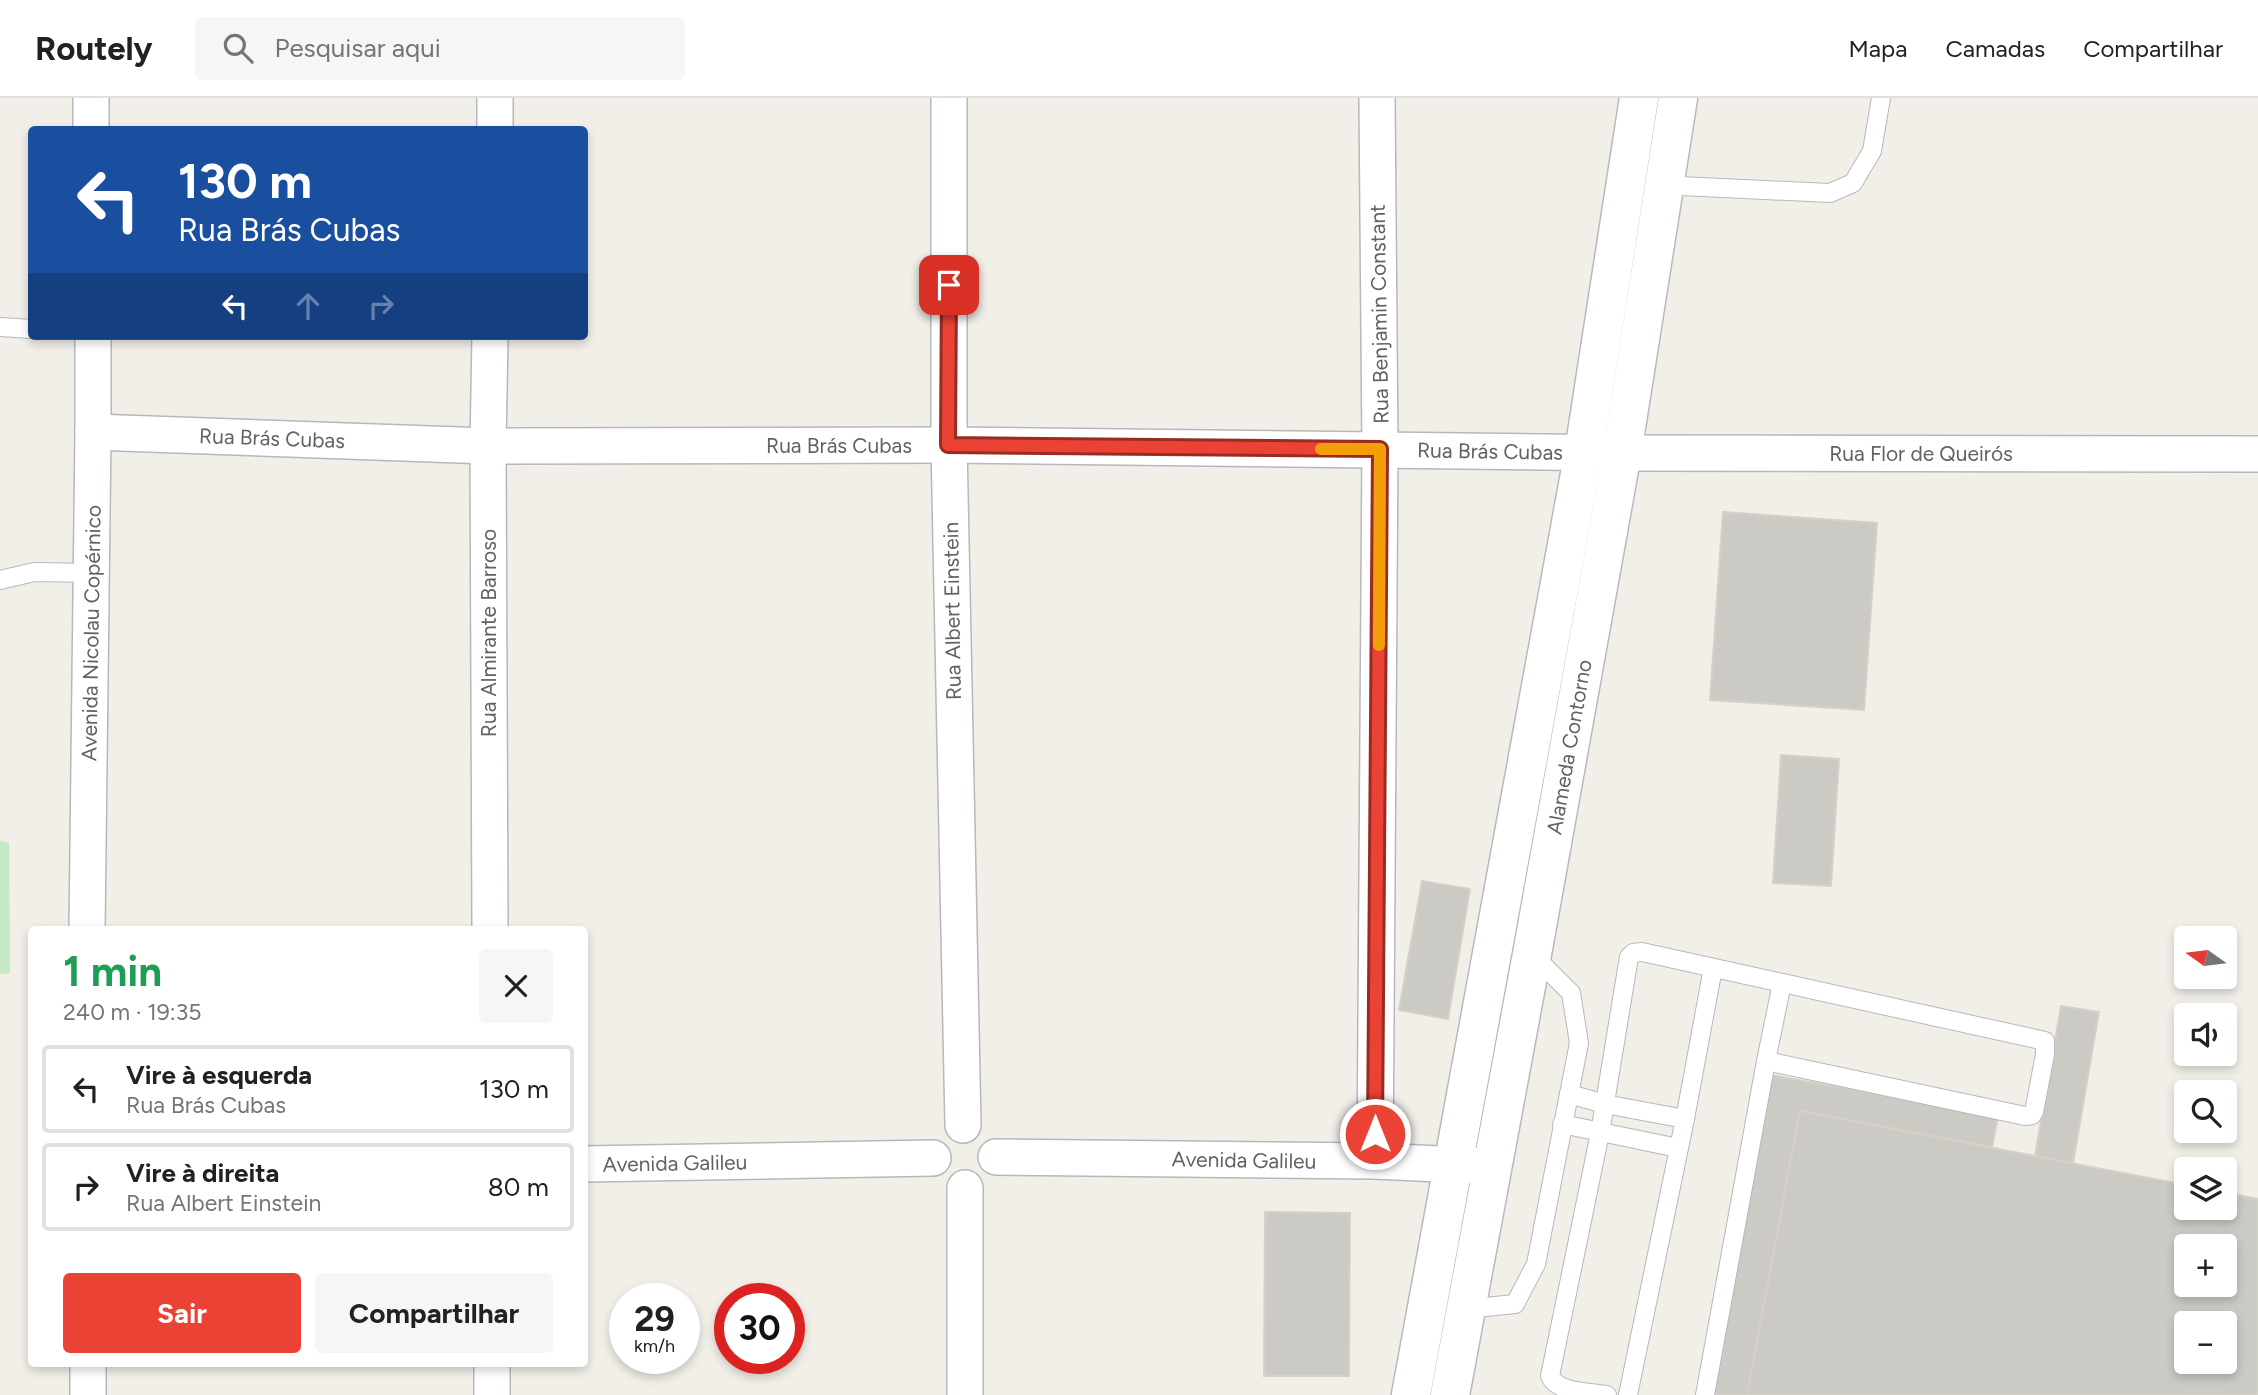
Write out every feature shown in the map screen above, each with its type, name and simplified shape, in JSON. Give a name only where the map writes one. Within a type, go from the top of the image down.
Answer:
[{"type":"main road","name":"Alameda Contorno","points":[[1411,1395],[1584,452],[1639,98]]},
{"type":"main road","name":"Alameda Contorno","points":[[1450,1395],[1622,453],[1678,98]]},
{"type":"street","points":[[90,98],[91,126]]},
{"type":"street","points":[[495,98],[495,126]]},
{"type":"street","name":"Rua Albert Einstein","points":[[949,98],[948,445],[963,1125]]},
{"type":"street","name":"Rua Benjamin Constant","points":[[1375,1161],[1380,449],[1377,98]]},
{"type":"street","name":"Avenida Nicolau Copérnico","points":[[87,926],[93,340]]},
{"type":"street","name":"Rua Almirante Barroso","points":[[490,340],[490,926]]},
{"type":"street","name":"Rua Brás Cubas","points":[[93,432],[488,446],[948,445],[1584,452]]},
{"type":"street","name":"Rua Flor de Queirós","points":[[1584,452],[2258,454]]},
{"type":"street","points":[[963,1125],[980,1128],[992,1140],[996,1157],[987,1179],[965,1188],[942,1180],[933,1158],[941,1135],[963,1125]]},
{"type":"street","name":"Avenida Galileu","points":[[996,1157],[1375,1161],[1492,1166]]},
{"type":"street","name":"Avenida Galileu","points":[[588,1164],[933,1158]]},
{"type":"street","points":[[965,1188],[965,1395]]},
{"type":"street","points":[[88,1367],[88,1395]]},
{"type":"street","points":[[492,1367],[492,1395]]},
{"type":"lane","points":[[1626,182],[1829,193],[1853,183],[1872,150],[1881,98]]},
{"type":"lane","points":[[0,327],[28,329]]},
{"type":"lane","points":[[0,579],[34,572],[92,573]]},
{"type":"lane","points":[[1607,1395],[1561,1387],[1553,1383],[1550,1376],[1600,1133],[1629,957],[1633,953],[2045,1041],[2035,1112],[2025,1116],[1766,1061]]},
{"type":"lane","points":[[1466,1309],[1515,1304],[1536,1264],[1579,1043],[1571,993],[1532,954]]},
{"type":"lane","points":[[1628,1395],[1713,968]]},
{"type":"lane","points":[[1705,1395],[1782,983]]},
{"type":"lane","points":[[1569,1094],[1605,1104],[1685,1118]]},
{"type":"lane","points":[[1562,1124],[1678,1148]]},
{"type":"green space","points":[[0,841],[9,843],[10,973],[0,974]]},
{"type":"building","points":[[1723,512],[1877,523],[1864,710],[1710,700]]},
{"type":"building","points":[[1781,755],[1839,759],[1831,886],[1773,883]]},
{"type":"building","points":[[1422,881],[1470,889],[1448,1019],[1399,1010]]},
{"type":"building","points":[[2061,1006],[2099,1012],[2073,1163],[2035,1156]]},
{"type":"building","points":[[1771,1075],[1998,1116],[1992,1147],[1800,1111],[1747,1395],[1712,1395]]},
{"type":"building","points":[[1800,1111],[2174,1183],[2174,1220],[2237,1220],[2237,1195],[2258,1199],[2258,1395],[1747,1395]]},
{"type":"building","points":[[1265,1212],[1350,1213],[1349,1376],[1264,1376]]},
{"type":"slow traffic","points":[[1321,449],[1380,449],[1379,645]]},
{"type":"route","points":[[949,285],[948,445],[1380,449],[1375,1134]]}]
